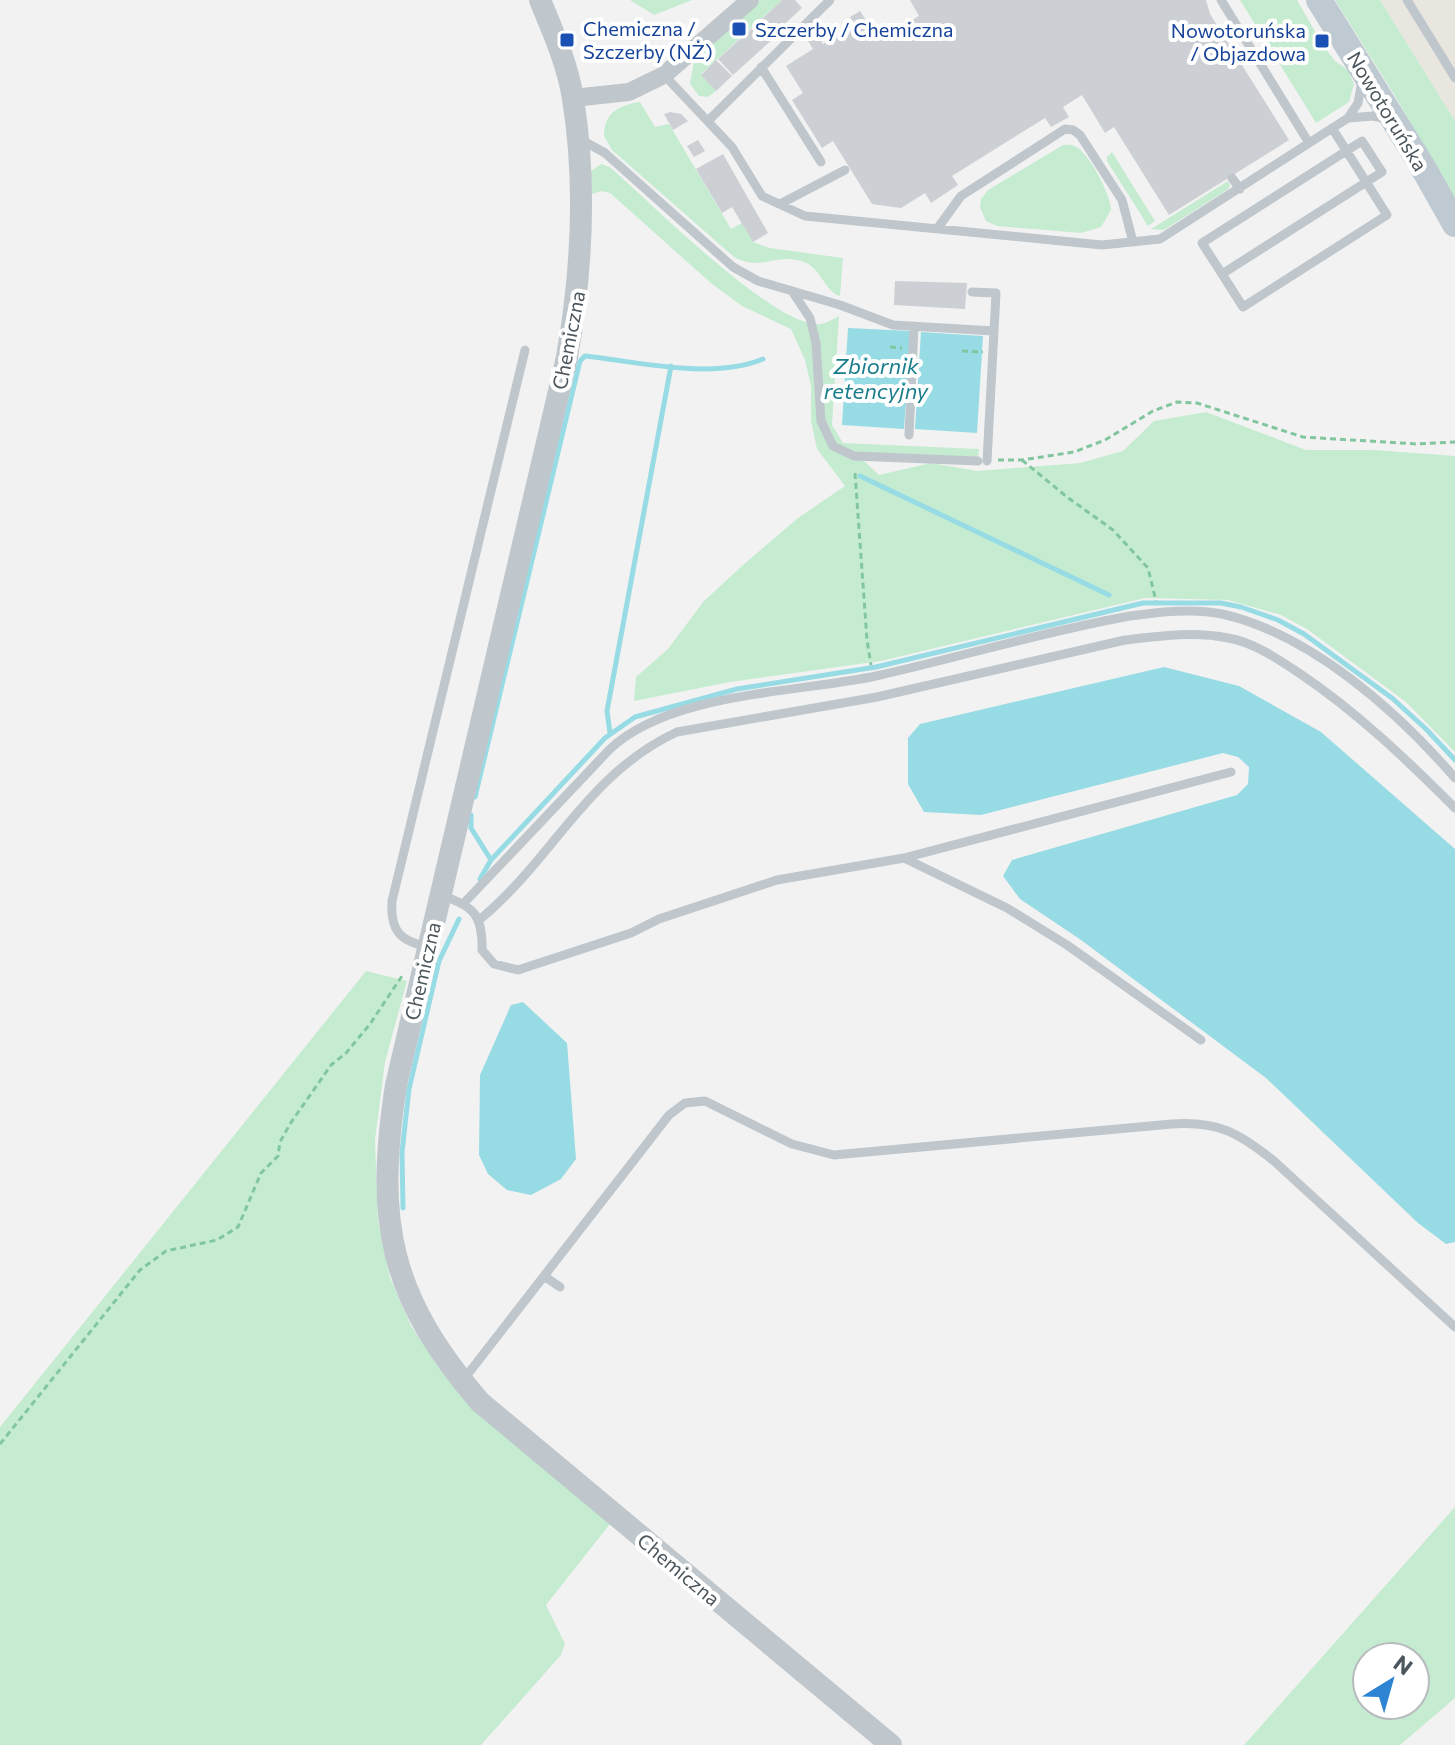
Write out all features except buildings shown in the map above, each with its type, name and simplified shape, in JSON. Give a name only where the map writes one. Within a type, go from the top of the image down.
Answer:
[{"type":"main road","name":"Nowotoruńska","points":[[1319,0],[1455,224]]},
{"type":"street","name":"Chemiczna","points":[[540,0],[573,98],[582,193],[579,284],[572,330],[391,1117],[387,1191],[397,1267],[425,1329],[462,1381],[502,1422],[891,1745]]},
{"type":"street","points":[[573,98],[629,92],[664,75],[750,0]]},
{"type":"lane","points":[[709,120],[830,0]]},
{"type":"lane","points":[[1221,0],[1309,143]]},
{"type":"lane","points":[[1407,0],[1455,78]]},
{"type":"lane","points":[[1348,118],[1361,95],[1360,66]]},
{"type":"lane","points":[[761,67],[821,162]]},
{"type":"lane","points":[[664,75],[732,147],[762,196],[805,216],[1102,245],[1160,239],[1348,118],[1373,116],[1396,123]]},
{"type":"lane","points":[[1222,274],[1367,182],[1382,172],[1362,141],[1346,151],[1202,243],[1243,307],[1387,215],[1367,182],[1346,151],[1332,128]]},
{"type":"lane","points":[[937,229],[961,196],[1065,129],[1080,135],[1122,200],[1133,242]]},
{"type":"lane","points":[[576,137],[605,153],[733,267],[758,281],[840,305],[893,325],[994,331]]},
{"type":"lane","points":[[780,204],[845,170]]},
{"type":"lane","points":[[1232,178],[1240,189]]},
{"type":"lane","points":[[792,291],[810,318],[816,343],[821,421],[833,446],[854,456],[983,461],[996,293],[972,292]]},
{"type":"lane","points":[[909,435],[914,326]]},
{"type":"lane","points":[[428,947],[407,941],[396,930],[392,901],[525,350]]},
{"type":"lane","points":[[464,903],[610,749],[624,736],[658,718],[736,699],[873,676],[1095,622],[1157,613],[1220,614],[1280,635],[1345,676],[1382,705],[1419,738],[1455,778]]},
{"type":"lane","points":[[478,921],[506,896],[614,774],[638,753],[677,732],[877,697],[1125,640],[1162,635],[1230,638],[1263,651],[1316,684],[1362,719],[1455,808]]},
{"type":"lane","points":[[440,896],[464,903],[473,911],[483,936],[482,950],[494,964],[518,970],[777,880],[904,858],[1231,772]]},
{"type":"lane","points":[[904,858],[1007,908],[1067,945],[1201,1040]]},
{"type":"lane","points":[[462,1381],[669,1115],[685,1103],[705,1101],[792,1144],[834,1155],[1204,1123],[1230,1131],[1259,1149],[1455,1327]]},
{"type":"lane","points":[[544,1276],[560,1287]]},
{"type":"path","points":[[962,351],[993,353]]},
{"type":"path","points":[[983,461],[1022,460],[1074,452],[1105,440],[1153,411],[1177,402],[1197,403],[1303,437],[1417,444],[1455,442]]},
{"type":"path","points":[[1022,460],[1113,530],[1148,568],[1157,613]]},
{"type":"path","points":[[855,473],[871,665]]},
{"type":"path","points":[[0,1444],[140,1270],[166,1251],[217,1240],[238,1227],[261,1173],[278,1156],[280,1142],[290,1124],[331,1065],[346,1053],[370,1024],[402,976]]},
{"type":"shaded area","points":[[1380,0],[1455,0],[1455,121]]},
{"type":"green space","points":[[630,0],[692,0],[654,15]]},
{"type":"green space","points":[[760,0],[782,0],[701,74],[716,91],[708,97],[699,96],[690,84],[694,61]]},
{"type":"green space","points":[[1240,0],[1297,0],[1324,47],[1335,61],[1348,70],[1354,84],[1349,102],[1316,123]]},
{"type":"green space","points":[[1335,0],[1380,0],[1455,121],[1455,200],[1395,96]]},
{"type":"green space","points":[[640,102],[655,127],[669,124],[731,229],[742,223],[753,242],[770,248],[843,258],[840,296],[830,290],[815,269],[804,262],[786,259],[753,263],[734,257],[612,150],[604,136],[610,115],[626,105]]},
{"type":"green space","points":[[1063,145],[1073,145],[1081,151],[1103,185],[1111,210],[1101,227],[1081,233],[997,226],[986,221],[980,207],[981,199],[988,190]]},
{"type":"green space","points":[[1112,152],[1155,221],[1148,226],[1107,161]]},
{"type":"green space","points":[[601,164],[610,167],[710,258],[769,303],[795,318],[816,324],[839,316],[832,425],[843,443],[979,449],[978,458],[863,460],[879,475],[931,463],[977,471],[1080,463],[1123,451],[1154,421],[1206,412],[1306,450],[1374,450],[1455,456],[1455,752],[1406,702],[1307,629],[1281,615],[1228,600],[1145,598],[881,661],[730,682],[634,701],[636,677],[668,649],[704,601],[798,518],[845,486],[817,449],[811,421],[811,386],[805,360],[791,329],[742,306],[712,284],[610,193],[601,191],[589,195],[590,172]]},
{"type":"green space","points":[[1228,181],[1230,186],[1227,190],[1164,230],[1151,229]]},
{"type":"green space","points":[[366,971],[407,981],[385,1062],[375,1140],[378,1221],[390,1278],[411,1326],[439,1368],[469,1403],[610,1524],[546,1605],[565,1644],[561,1655],[481,1745],[0,1745],[0,1427]]},
{"type":"green space","points":[[1455,1507],[1455,1698],[1431,1719],[1431,1641],[1351,1641],[1351,1721],[1428,1721],[1400,1745],[1244,1745]]},
{"type":"water","name":"Zbiornik retencyjny","points":[[848,328],[911,331],[904,429],[842,425]]},
{"type":"water","name":"Zbiornik retencyjny","points":[[921,332],[983,336],[977,433],[915,429]]},
{"type":"water","points":[[1164,667],[1239,686],[1321,732],[1455,849],[1455,1242],[1446,1244],[1418,1223],[1266,1078],[1081,940],[1020,899],[1003,876],[1012,860],[1237,795],[1248,784],[1249,767],[1238,757],[1223,753],[981,815],[924,812],[908,784],[908,738],[920,724]]},
{"type":"water","points":[[523,1002],[567,1043],[576,1159],[561,1179],[531,1195],[507,1190],[488,1174],[479,1155],[480,1075],[511,1005]]},
{"type":"waterway","points":[[475,797],[580,361],[585,356],[699,369],[743,365],[763,359]]},
{"type":"waterway","points":[[610,733],[607,711],[671,366]]},
{"type":"waterway","points":[[860,476],[1109,595]]},
{"type":"waterway","points":[[480,879],[491,860],[605,738],[635,717],[737,689],[876,667],[1143,603],[1221,603],[1278,620],[1304,634],[1392,698],[1455,760]]},
{"type":"waterway","points":[[471,815],[471,828],[491,860]]},
{"type":"waterway","points":[[403,1208],[402,1152],[409,1089],[439,961],[459,919]]},
{"type":"place","name":"Szczerby / Chemiczna","points":[[739,29]]},
{"type":"place","name":"Chemiczna / Szczerby (NŻ)","points":[[567,40]]},
{"type":"place","name":"Nowotoruńska / Objazdowa","points":[[1322,41]]}]
